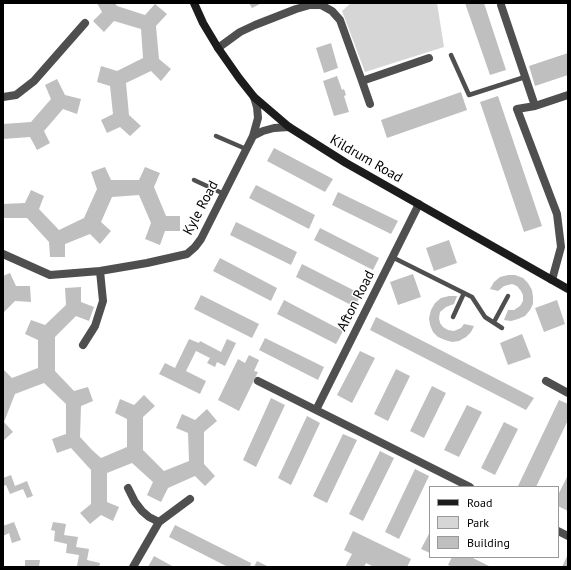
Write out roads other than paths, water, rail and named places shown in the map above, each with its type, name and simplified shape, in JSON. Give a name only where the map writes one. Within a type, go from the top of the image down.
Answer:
[{"type":"street","name":"Kildrum Road","points":[[194,3],[203,23],[218,48],[254,97],[289,128],[319,148],[568,289]]},
{"type":"street","points":[[218,48],[240,32],[295,6],[321,5],[332,11],[340,20],[370,104]]},
{"type":"street","points":[[501,5],[535,106]]},
{"type":"street","points":[[3,97],[16,95],[34,81],[85,23]]},
{"type":"street","points":[[362,81],[429,58]]},
{"type":"street","points":[[552,280],[561,247],[558,214],[517,109],[535,106],[568,95]]},
{"type":"street","name":"Kyle Road","points":[[3,254],[50,275],[100,271],[187,254],[201,239],[253,136],[258,118],[254,97]]},
{"type":"street","points":[[253,136],[264,130],[289,128]]},
{"type":"street","name":"Afton Road","points":[[316,410],[419,204]]},
{"type":"street","points":[[83,345],[95,326],[103,301],[100,271]]},
{"type":"street","points":[[258,381],[468,486]]},
{"type":"street","points":[[546,381],[568,393]]},
{"type":"street","points":[[128,488],[135,502],[142,511],[149,517],[159,522]]},
{"type":"street","points":[[133,567],[159,522],[190,499]]},
{"type":"street","points":[[559,532],[568,536]]},
{"type":"lane","points":[[451,55],[469,96],[525,77]]},
{"type":"lane","points":[[216,136],[246,149]]},
{"type":"lane","points":[[194,180],[224,194]]},
{"type":"lane","points":[[392,257],[472,297],[485,318],[502,328]]},
{"type":"lane","points":[[452,317],[464,293]]},
{"type":"lane","points":[[494,322],[508,296]]}]
